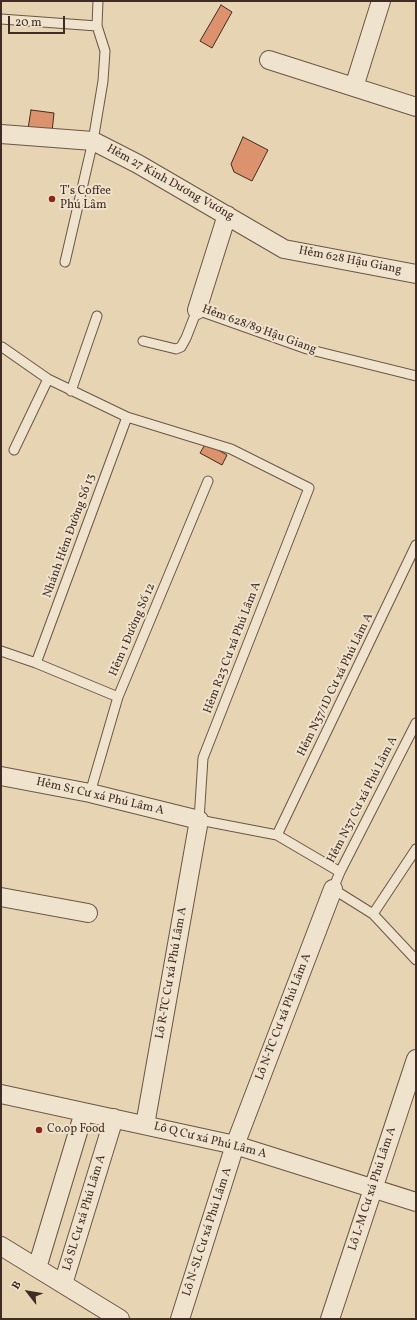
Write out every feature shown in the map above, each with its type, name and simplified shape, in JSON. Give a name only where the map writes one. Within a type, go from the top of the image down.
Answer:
[{"type":"street","points":[[354,88],[380,1]]},
{"type":"street","points":[[269,60],[416,107]]},
{"type":"street","name":"Hẻm 27 Kinh Dương Vương","points":[[1,134],[93,142],[138,164],[284,249]]},
{"type":"street","name":"Hẻm 628/89 Hậu Giang","points":[[197,310],[227,215]]},
{"type":"street","name":"Hẻm 628 Hậu Giang","points":[[284,249],[416,274]]},
{"type":"street","name":"Hẻm S1 Cư xá Phú Lâm A","points":[[1,776],[90,793],[199,820]]},
{"type":"street","name":"Lô R-TC Cư xá Phú Lâm A","points":[[145,1125],[199,820]]},
{"type":"street","name":"Lô N-TC Cư xá Phú Lâm A","points":[[236,1145],[333,889]]},
{"type":"street","points":[[1,897],[88,913]]},
{"type":"street","name":"Lô L-M Cư xá Phú Lâm A","points":[[330,1319],[416,1059]]},
{"type":"street","name":"Lô Q Cư xá Phú Lâm A","points":[[1,1094],[236,1145],[416,1202]]},
{"type":"street","points":[[37,1268],[84,1112]]},
{"type":"street","name":"Lô SL Cư xá Phú Lâm A","points":[[63,1284],[114,1118]]},
{"type":"street","name":"Lô N-SL Cư xá Phú Lâm A","points":[[180,1319],[236,1145]]},
{"type":"street","points":[[1,1246],[120,1319]]},
{"type":"lane","points":[[65,262],[93,142],[103,81],[105,51],[97,26],[98,1]]},
{"type":"lane","points":[[1,19],[97,26]]},
{"type":"lane","points":[[143,341],[176,348],[181,347],[197,310]]},
{"type":"lane","name":"Hẻm 628/89 Hậu Giang","points":[[197,310],[307,349],[416,376]]},
{"type":"lane","points":[[71,391],[97,316]]},
{"type":"lane","points":[[2,347],[48,379],[127,417]]},
{"type":"lane","points":[[14,450],[48,379]]},
{"type":"lane","name":"Hẻm R23 Cư xá Phú Lâm A","points":[[127,417],[231,449],[309,488],[203,758],[199,820]]},
{"type":"lane","name":"Nhánh Hẻm Đường Số 13","points":[[36,663],[127,417]]},
{"type":"lane","name":"Hẻm 1 Đường Số 12","points":[[90,793],[118,697],[208,481]]},
{"type":"lane","name":"Hẻm N37/1D Cư xá Phú Lâm A","points":[[277,835],[416,545]]},
{"type":"lane","points":[[1,651],[36,663],[118,697]]},
{"type":"lane","name":"Hẻm N37 Cư xá Phú Lâm A","points":[[333,889],[340,872],[416,723]]},
{"type":"lane","points":[[199,820],[277,835],[340,872]]},
{"type":"lane","points":[[373,914],[416,848]]},
{"type":"lane","points":[[333,889],[373,914],[416,960]]},
{"type":"building","points":[[221,5],[232,12],[212,48],[200,41]]},
{"type":"building","points":[[31,110],[54,113],[52,132],[28,129]]},
{"type":"building","points":[[243,137],[268,150],[252,181],[234,172],[231,164]]},
{"type":"building","points":[[206,443],[227,455],[222,465],[200,453]]},
{"type":"place","name":"T’s Coffee Phú Lâm","points":[[52,199]]},
{"type":"place","name":"Co.op Food","points":[[39,1130]]}]
